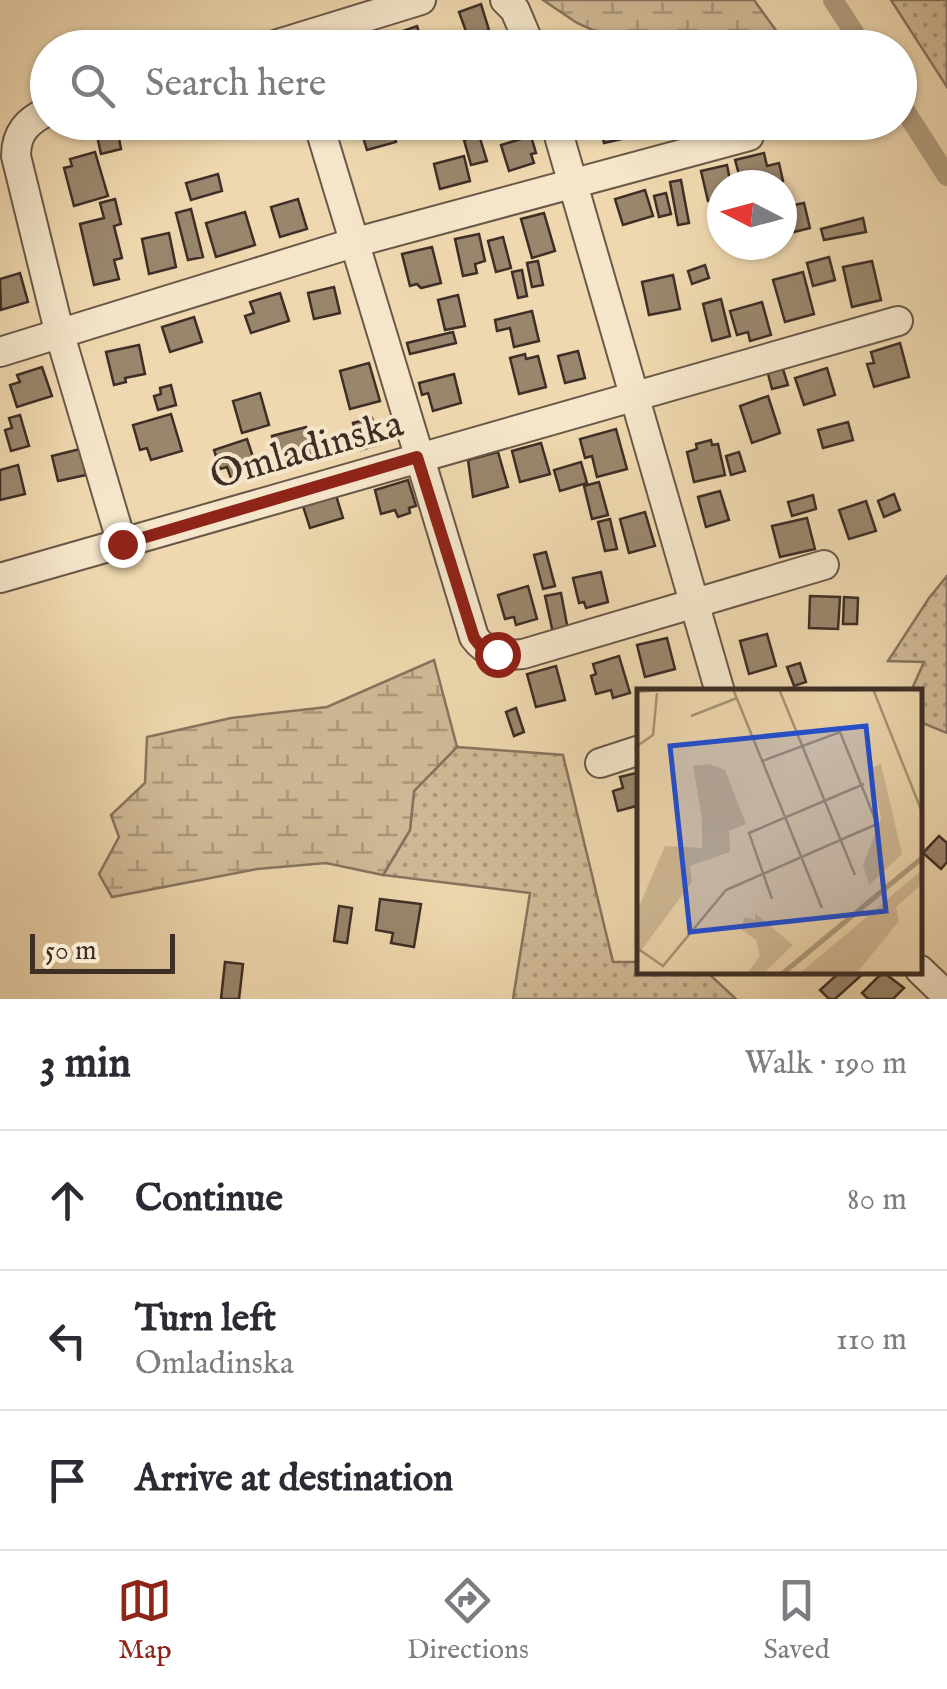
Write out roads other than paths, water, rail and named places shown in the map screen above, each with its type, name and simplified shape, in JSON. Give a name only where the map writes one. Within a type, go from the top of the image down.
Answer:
[{"type":"street","points":[[335,30],[421,0]]},
{"type":"street","points":[[505,0],[515,10],[523,30]]},
{"type":"street","points":[[30,122],[20,134],[16,156],[60,335],[122,544]]},
{"type":"street","points":[[323,140],[474,638],[488,651],[506,656],[523,654],[824,565]]},
{"type":"street","points":[[560,140],[719,689]]},
{"type":"street","points":[[0,352],[353,243],[734,140]]},
{"type":"street","name":"Omladinska","points":[[0,578],[898,322]]},
{"type":"street","points":[[600,763],[637,751]]},
{"type":"street","points":[[922,972],[947,996]]},
{"type":"waterway","points":[[833,0],[852,30]]},
{"type":"waterway","points":[[917,129],[947,176]]}]
